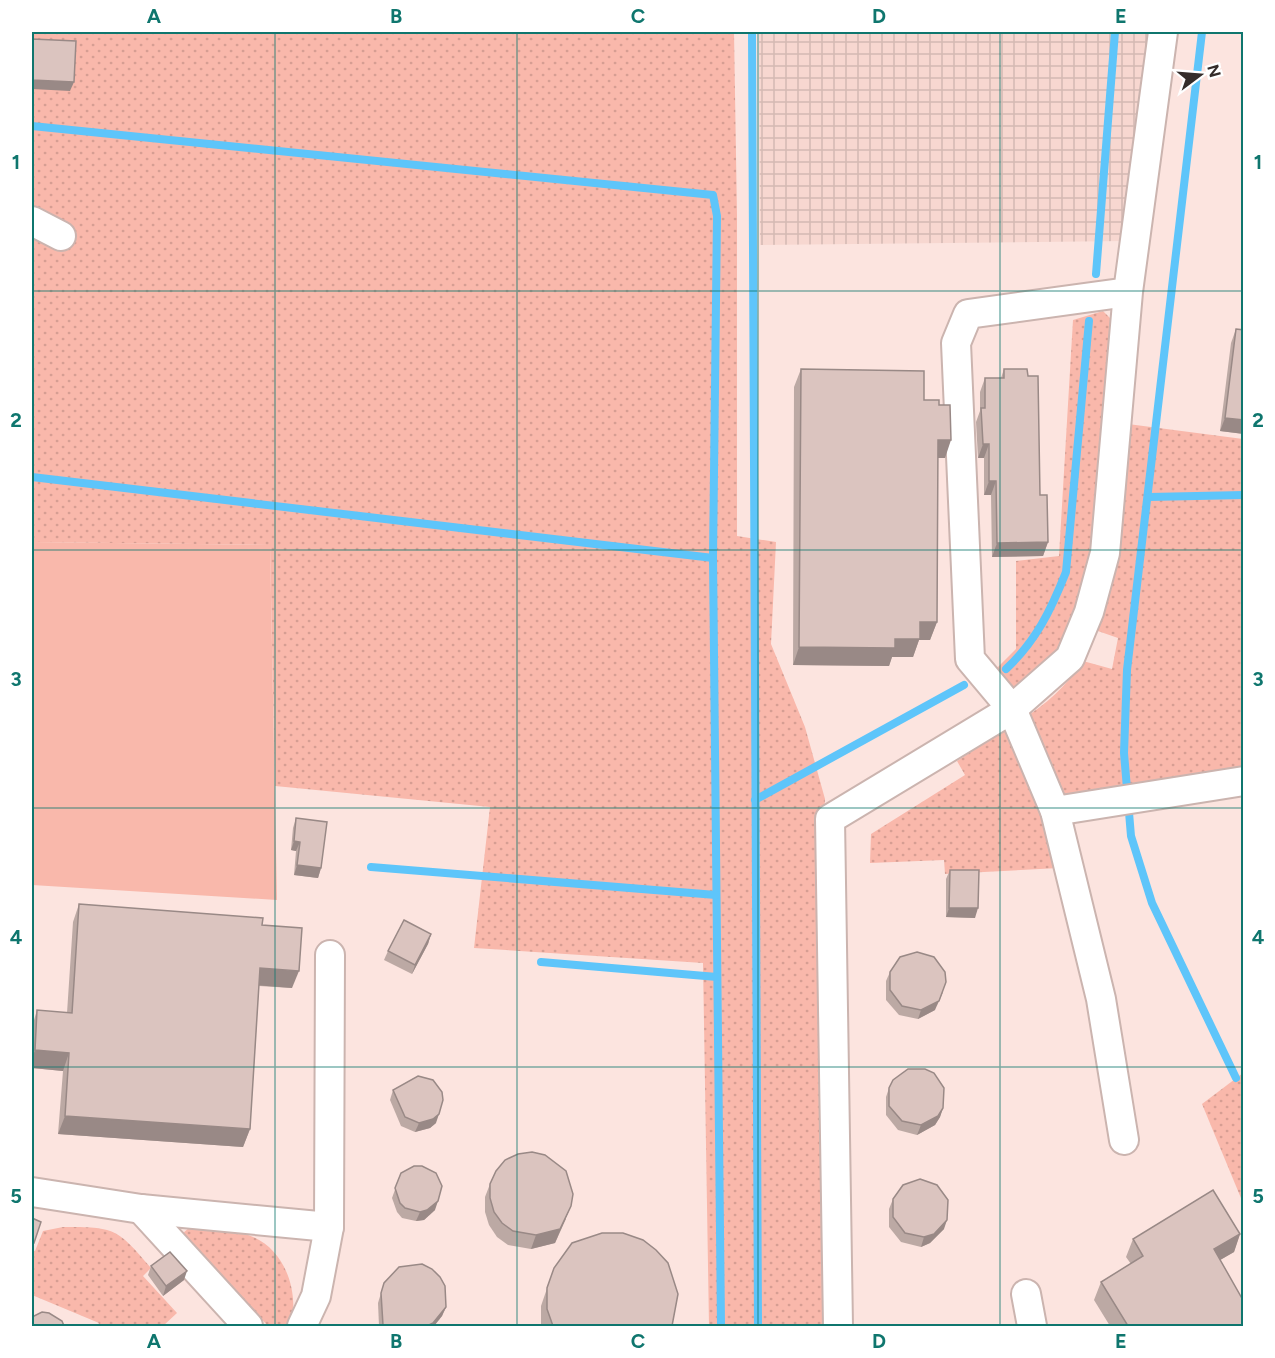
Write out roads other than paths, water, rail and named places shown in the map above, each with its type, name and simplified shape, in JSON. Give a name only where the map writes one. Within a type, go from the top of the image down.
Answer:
[{"type":"lane","points":[[838,1326],[830,819],[1012,709],[1070,658],[1089,612],[1105,553],[1128,292],[1162,33]]},
{"type":"lane","points":[[32,221],[61,236]]},
{"type":"lane","points":[[1124,1140],[1101,999],[1055,811],[1012,709],[970,659],[956,343],[968,314],[1128,292]]},
{"type":"lane","points":[[1055,811],[1244,782]]},
{"type":"lane","points":[[302,1326],[316,1296],[329,1227],[330,955]]},
{"type":"lane","points":[[32,1192],[141,1209],[329,1227]]},
{"type":"lane","points":[[141,1209],[248,1326]]},
{"type":"lane","points":[[1026,1294],[1032,1326]]},
{"type":"waterway","points":[[752,32],[758,1326]]},
{"type":"waterway","points":[[1096,274],[1115,32]]},
{"type":"waterway","points":[[1202,32],[1127,670],[1124,753],[1131,836],[1152,903],[1236,1078]]},
{"type":"waterway","points":[[32,126],[713,195],[717,216],[713,558],[32,477]]},
{"type":"waterway","points":[[1006,669],[1026,647],[1042,624],[1066,572],[1089,321]]},
{"type":"waterway","points":[[1149,497],[1244,495]]},
{"type":"waterway","points":[[713,558],[721,1326]]},
{"type":"waterway","points":[[755,800],[964,685]]},
{"type":"waterway","points":[[371,867],[716,895]]},
{"type":"waterway","points":[[541,962],[717,977]]}]
